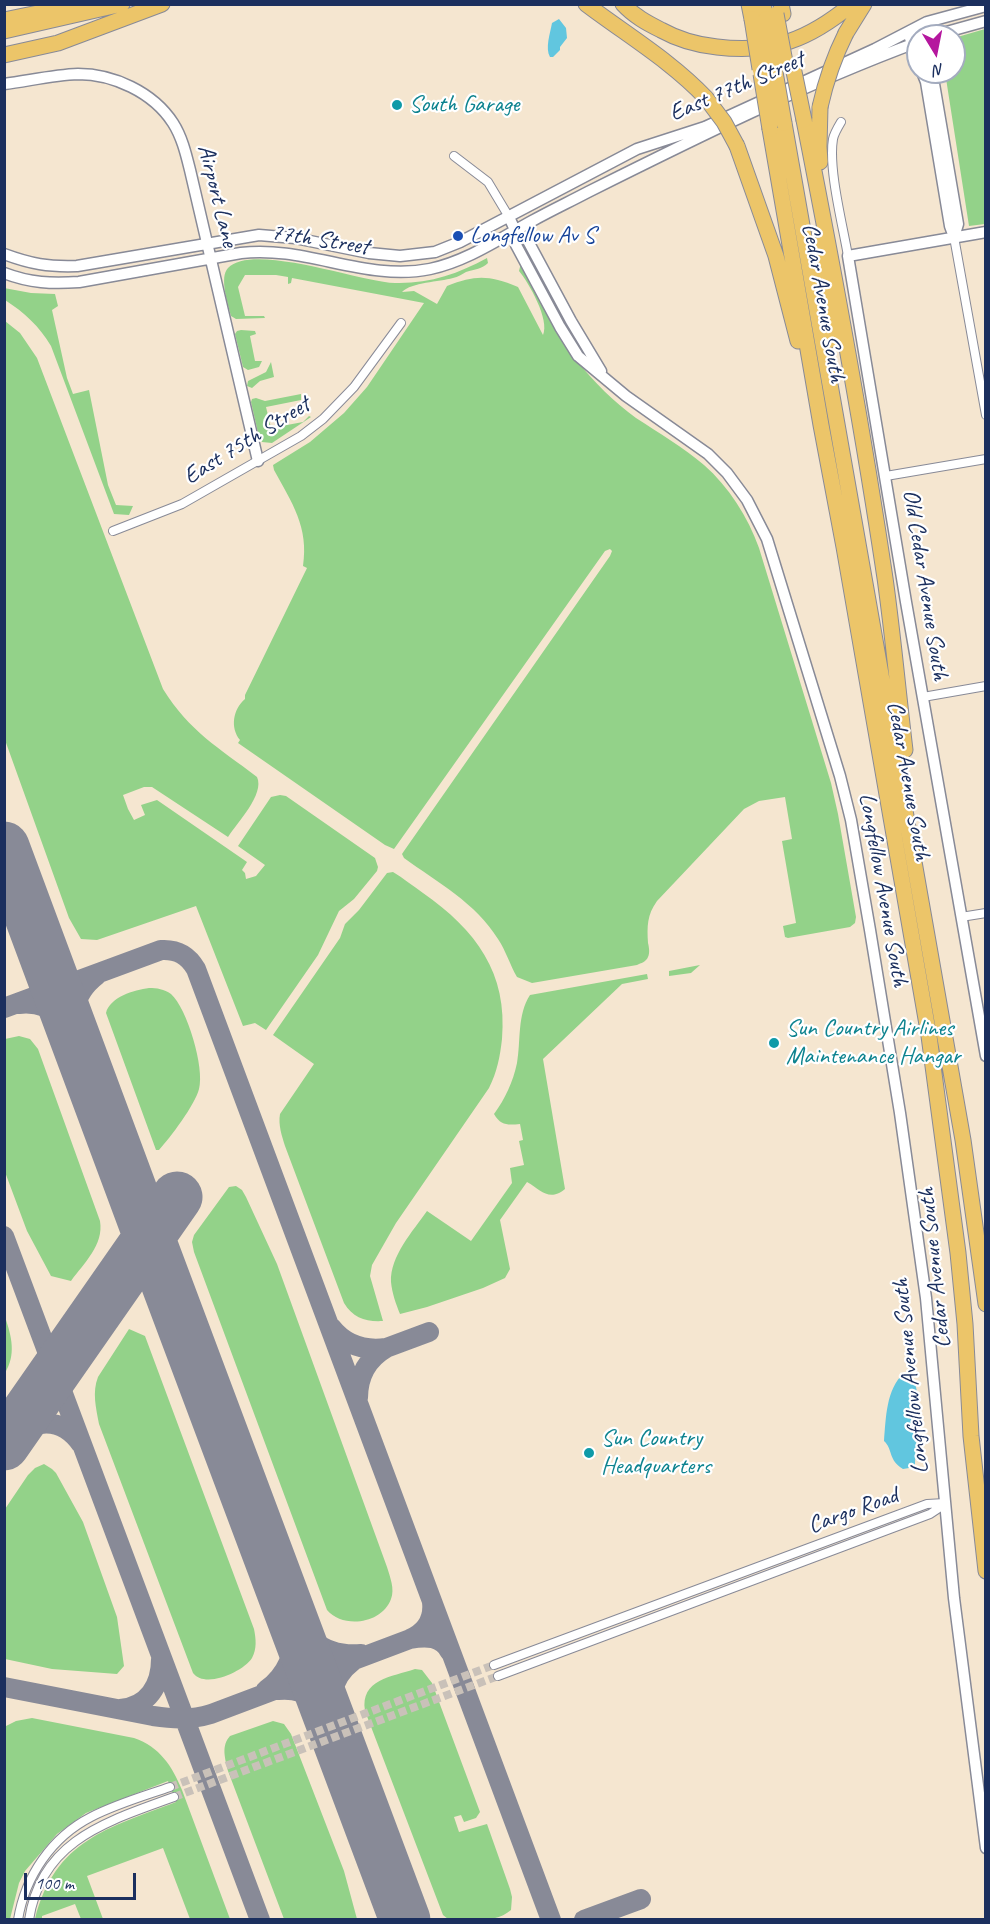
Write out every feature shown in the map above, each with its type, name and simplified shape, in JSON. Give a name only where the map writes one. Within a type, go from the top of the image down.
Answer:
[{"type":"highway","points":[[4,20],[79,4]]},
{"type":"highway","points":[[4,33],[122,4]]},
{"type":"highway","points":[[4,55],[58,43],[162,4]]},
{"type":"highway","points":[[586,4],[638,40],[693,84],[724,122],[737,146],[776,256],[820,425]]},
{"type":"highway","points":[[604,4],[638,40]]},
{"type":"highway","points":[[623,4],[646,23],[674,37],[700,45],[753,50],[790,42],[807,35],[852,4]]},
{"type":"highway","points":[[833,266],[833,249],[819,147],[820,107],[825,82],[834,57],[864,4]]},
{"type":"highway","name":"Cedar Avenue South","points":[[768,11],[844,471],[903,791],[963,1140],[986,1304]]},
{"type":"highway","points":[[778,67],[788,123],[833,266],[885,579],[905,754],[903,791]]},
{"type":"highway","name":"Cedar Avenue South","points":[[788,123],[820,425],[846,559],[931,1047],[958,1253],[971,1436],[986,1571]]},
{"type":"street","name":"East 77th Street","points":[[925,24],[986,6]]},
{"type":"street","points":[[966,27],[986,21]]},
{"type":"street","name":"East 77th Street","points":[[510,217],[637,149],[705,127],[906,33]]},
{"type":"street","name":"East 77th Street","points":[[515,230],[685,144],[860,64],[906,46]]},
{"type":"street","name":"Airport Lane","points":[[4,84],[60,76],[90,75],[115,80],[152,100],[172,122],[183,145],[208,243],[258,461]]},
{"type":"street","points":[[926,84],[950,226],[954,237],[986,416]]},
{"type":"street","points":[[934,84],[958,224],[954,237]]},
{"type":"street","name":"Old Cedar Avenue South","points":[[841,122],[833,138],[835,182],[922,697],[986,1056]]},
{"type":"street","points":[[454,156],[488,182],[510,217]]},
{"type":"street","name":"Longfellow Avenue South","points":[[510,217],[515,230],[516,245],[578,356],[626,396],[708,454],[727,473],[747,500],[761,526],[772,555],[840,776],[851,820],[870,930],[926,1298],[956,1610],[986,1848]]},
{"type":"street","name":"77th Street","points":[[4,254],[29,263],[77,266],[249,236],[272,236],[296,238],[389,256],[411,256],[447,248],[510,217]]},
{"type":"street","name":"77th Street","points":[[4,273],[23,280],[55,284],[79,282],[251,252],[271,251],[379,271],[414,272],[454,262],[515,230]]},
{"type":"street","points":[[848,256],[986,232]]},
{"type":"street","name":"East 75th Street","points":[[113,531],[176,507],[301,436],[338,404],[364,374],[401,322]]},
{"type":"street","points":[[886,476],[986,459]]},
{"type":"street","points":[[922,697],[986,686]]},
{"type":"street","points":[[961,917],[986,914]]},
{"type":"street","name":"Cargo Road","points":[[494,1665],[927,1504],[945,1503]]},
{"type":"street","name":"Cargo Road","points":[[498,1676],[930,1514],[945,1503]]},
{"type":"street","points":[[18,1920],[33,1874],[49,1851],[68,1832],[91,1817],[170,1787]]},
{"type":"street","points":[[29,1920],[35,1896],[44,1878],[75,1840],[110,1821],[174,1797]]},
{"type":"green space","points":[[985,29],[985,224],[969,226],[947,84],[966,84],[966,35]]},
{"type":"green space","points":[[487,258],[488,263],[481,268],[455,278],[412,286],[402,292],[414,291],[437,304],[447,286],[474,278],[498,280],[518,287],[543,335],[544,320],[533,293],[519,271],[521,263],[577,361],[590,377],[628,412],[704,465],[722,483],[749,525],[759,548],[831,783],[856,917],[855,923],[850,927],[785,937],[783,926],[796,923],[782,841],[792,839],[785,797],[759,801],[744,809],[657,901],[648,921],[649,954],[645,961],[637,965],[532,983],[517,977],[501,944],[479,915],[455,894],[404,858],[402,854],[404,851],[610,556],[612,551],[610,549],[605,551],[394,849],[238,743],[240,740],[234,724],[236,713],[245,699],[307,568],[303,566],[304,539],[298,516],[273,465],[310,442],[344,413],[367,387],[424,303],[292,278],[291,283],[288,284],[288,277],[276,275],[245,275],[238,287],[245,316],[264,316],[265,318],[236,319],[231,316],[226,298],[225,272],[241,261],[260,259],[308,265],[379,281],[407,283],[442,277]]},
{"type":"green space","points":[[4,288],[31,293],[55,294],[58,306],[52,310],[67,378],[73,394],[89,390],[108,485],[116,505],[133,506],[129,515],[114,514],[51,346],[31,320],[5,300]]},
{"type":"green space","points":[[5,321],[20,333],[37,358],[163,689],[194,728],[257,777],[257,792],[254,800],[228,837],[152,787],[144,787],[123,795],[134,820],[145,815],[141,805],[157,800],[247,862],[242,870],[246,879],[256,876],[265,865],[238,846],[271,797],[280,795],[286,796],[375,858],[377,871],[354,899],[339,911],[318,955],[266,1030],[255,1023],[243,1026],[196,906],[97,940],[81,939],[69,918],[5,740]]},
{"type":"green space","points":[[241,330],[255,331],[256,334],[250,336],[255,361],[262,361],[259,367],[248,370],[243,367],[235,334]]},
{"type":"green space","points":[[271,362],[274,377],[260,381],[252,388],[247,386],[248,381],[266,372]]},
{"type":"green space","points":[[301,394],[301,400],[266,407],[271,428],[303,422],[309,416],[311,417],[272,443],[262,442],[252,399],[265,401]]},
{"type":"green space","points":[[393,872],[442,907],[473,938],[494,974],[503,1015],[498,1064],[489,1088],[396,1223],[372,1265],[370,1276],[383,1321],[377,1321],[356,1316],[344,1303],[282,1134],[280,1114],[314,1064],[273,1035],[340,938],[345,924],[359,910],[387,873]]},
{"type":"green space","points":[[700,965],[691,973],[669,976],[669,971]]},
{"type":"green space","points":[[647,974],[648,979],[622,984],[543,1059],[565,1189],[550,1195],[527,1182],[500,1220],[510,1269],[505,1278],[483,1288],[400,1314],[391,1282],[394,1263],[403,1244],[427,1211],[471,1241],[512,1183],[510,1168],[524,1165],[519,1141],[523,1140],[520,1124],[505,1124],[499,1121],[494,1114],[513,1077],[517,1063],[521,1020],[530,995]]},
{"type":"green space","points":[[149,988],[166,991],[177,1001],[193,1039],[200,1079],[193,1104],[159,1150],[156,1150],[106,1013],[108,1007],[117,999],[137,990]]},
{"type":"green space","points":[[19,1036],[30,1039],[38,1049],[100,1221],[96,1246],[71,1281],[51,1276],[27,1231],[5,1172],[5,1039]]},
{"type":"green space","points":[[236,1186],[246,1197],[277,1264],[389,1575],[392,1587],[391,1599],[379,1614],[362,1621],[342,1620],[327,1610],[194,1252],[192,1242],[194,1235],[229,1187]]},
{"type":"green space","points":[[5,1317],[10,1332],[12,1353],[5,1373]]},
{"type":"green space","points":[[129,1329],[145,1336],[254,1629],[256,1644],[252,1658],[241,1668],[224,1677],[206,1679],[199,1678],[193,1673],[99,1424],[95,1400],[96,1383]]},
{"type":"green space","points":[[44,1464],[56,1473],[83,1522],[117,1617],[124,1666],[117,1674],[52,1669],[5,1659],[5,1509],[28,1475],[35,1468]]},
{"type":"green space","points":[[415,1669],[422,1670],[432,1683],[480,1812],[476,1818],[464,1822],[461,1815],[454,1817],[459,1832],[487,1824],[510,1889],[511,1910],[497,1917],[464,1920],[448,1919],[443,1915],[365,1711],[367,1692],[373,1686],[388,1677]]},
{"type":"green space","points":[[32,1718],[134,1738],[151,1747],[164,1758],[182,1790],[230,1919],[190,1919],[163,1848],[87,1876],[103,1919],[81,1919],[75,1904],[42,1916],[42,1919],[35,1919],[44,1892],[56,1871],[70,1854],[107,1830],[176,1802],[168,1781],[86,1813],[57,1834],[25,1871],[19,1883],[10,1919],[5,1919],[4,1727],[16,1721]]},
{"type":"green space","points":[[273,1721],[284,1724],[291,1734],[344,1871],[357,1919],[284,1919],[228,1771],[224,1752],[225,1744],[230,1736]]},
{"type":"water","points":[[559,19],[566,28],[567,38],[560,50],[550,57],[548,45],[552,23]]},
{"type":"water","points":[[904,1373],[914,1382],[918,1410],[915,1467],[903,1469],[895,1462],[884,1441],[890,1395]]},
{"type":"taxiway","points":[[4,1008],[161,950],[181,954],[196,969],[551,1920]]},
{"type":"taxiway","points":[[19,1004],[43,1006],[60,1017],[67,1025],[82,1055],[75,1012],[80,993],[97,975]]},
{"type":"taxiway","points":[[4,1236],[260,1920]]},
{"type":"taxiway","points":[[331,1327],[342,1338],[355,1345],[370,1349],[386,1348],[379,1352],[365,1369],[358,1390],[358,1398]]},
{"type":"taxiway","points":[[386,1348],[429,1332]]},
{"type":"taxiway","points":[[21,1421],[43,1382],[47,1355]]},
{"type":"taxiway","points":[[4,1447],[23,1431],[43,1424],[53,1424],[63,1428],[81,1444]]},
{"type":"taxiway","points":[[266,1690],[285,1670],[294,1644],[294,1626],[280,1585],[300,1624],[318,1644],[343,1654],[361,1654]]},
{"type":"taxiway","points":[[432,1602],[432,1614],[428,1624],[425,1629],[410,1639],[433,1638],[443,1643],[450,1652]]},
{"type":"taxiway","points":[[4,1687],[153,1716],[189,1718],[211,1714],[410,1639]]},
{"type":"taxiway","points":[[120,1709],[138,1704],[151,1693],[159,1678],[161,1659]]},
{"type":"taxiway","points":[[278,1690],[290,1690],[308,1695],[320,1706],[335,1732],[332,1693],[339,1676],[353,1661]]},
{"type":"taxiway","points":[[371,1829],[388,1920]]},
{"type":"taxiway","points":[[395,1893],[408,1920]]},
{"type":"taxiway","points":[[584,1920],[641,1899]]},
{"type":"runway","points":[[4,847],[405,1920]]},
{"type":"runway","points":[[4,1445],[177,1197]]},
{"type":"tunnel","points":[[170,1787],[494,1665]]},
{"type":"tunnel","points":[[174,1797],[498,1676]]},
{"type":"place","name":"South Garage","points":[[397,105]]},
{"type":"place","name":"Longfellow Av S","points":[[458,236]]},
{"type":"place","name":"Sun Country Airlines Maintenance Hangar","points":[[774,1043]]},
{"type":"place","name":"Sun Country Headquarters","points":[[589,1453]]}]
